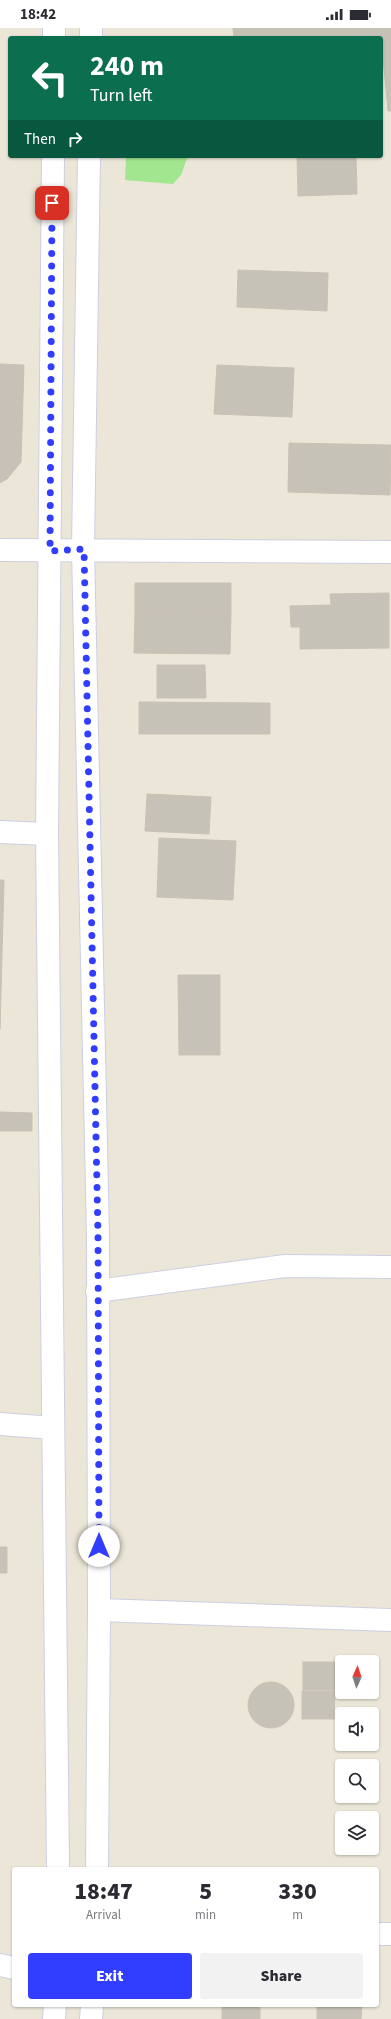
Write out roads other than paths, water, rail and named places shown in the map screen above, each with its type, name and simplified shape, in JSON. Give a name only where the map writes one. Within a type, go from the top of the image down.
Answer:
[{"type":"street","points":[[53,158],[47,834],[58,1867]]},
{"type":"street","points":[[89,158],[84,549],[98,1236],[99,1610],[97,1867]]},
{"type":"street","points":[[0,550],[50,551],[84,549],[391,552]]},
{"type":"street","points":[[0,832],[47,834]]},
{"type":"street","points":[[97,1291],[285,1266],[391,1267]]},
{"type":"street","points":[[0,1424],[53,1428]]},
{"type":"street","points":[[99,1610],[391,1620]]},
{"type":"street","points":[[379,1934],[391,1934]]},
{"type":"street","points":[[0,1965],[12,1968]]},
{"type":"street","points":[[54,2019],[55,2007]]},
{"type":"street","points":[[91,2019],[92,2007]]}]
